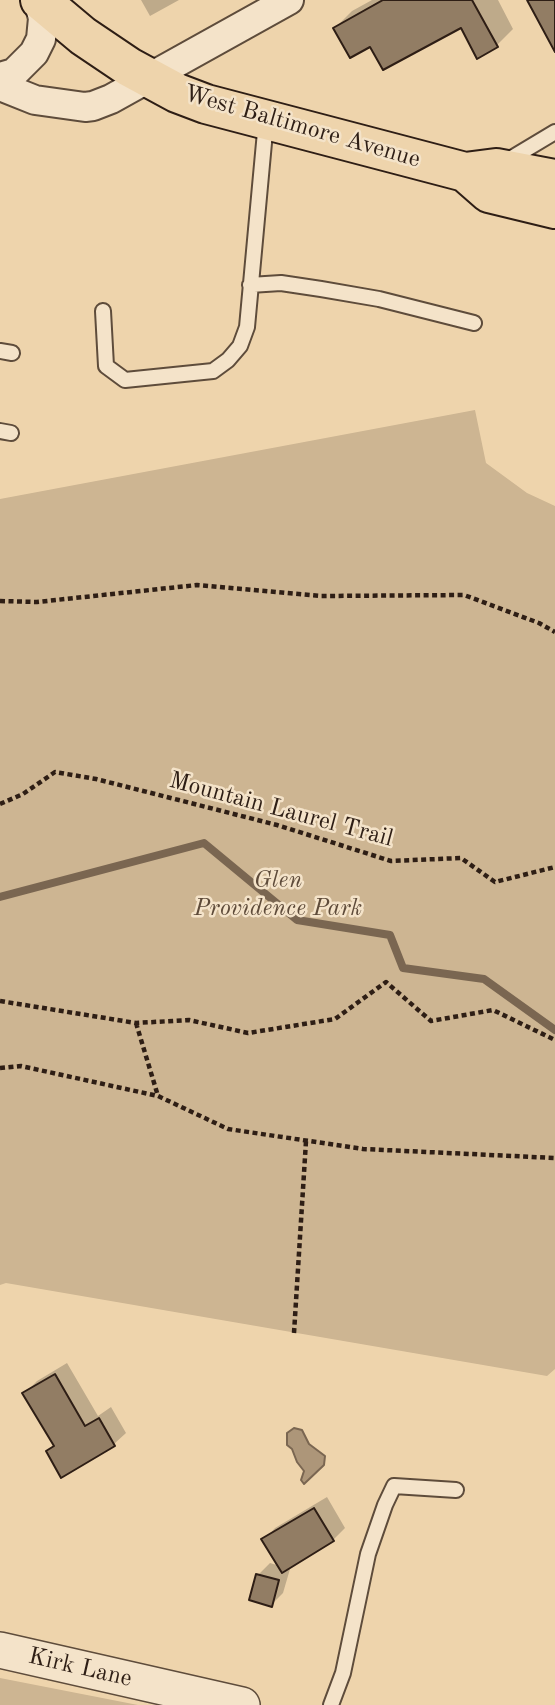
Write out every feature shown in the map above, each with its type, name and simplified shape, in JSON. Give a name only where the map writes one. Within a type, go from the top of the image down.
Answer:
[{"type":"main road","name":"West Baltimore Avenue","points":[[39,0],[83,36],[148,79],[206,104],[480,170],[555,179]]},
{"type":"main road","points":[[480,170],[489,193],[555,209]]},
{"type":"street","points":[[0,77],[14,73],[34,53],[41,39],[43,18],[39,0]]},
{"type":"street","points":[[0,86],[35,100],[85,107],[111,99],[289,0]]},
{"type":"street","name":"Kirk Lane","points":[[0,1650],[242,1705]]},
{"type":"lane","points":[[103,311],[106,366],[125,380],[213,371],[229,360],[240,346],[247,327],[267,120]]},
{"type":"lane","points":[[480,170],[555,132]]},
{"type":"lane","points":[[250,285],[281,284],[321,289],[379,299],[474,323]]},
{"type":"lane","points":[[331,1705],[343,1673],[368,1554],[394,1486],[457,1490]]},
{"type":"path","points":[[0,601],[37,602],[197,585],[321,596],[464,595],[539,623],[555,632]]},
{"type":"path","name":"Mountain Laurel Trail","points":[[0,804],[23,794],[55,772],[96,779],[277,825],[391,861],[461,858],[495,881],[555,867]]},
{"type":"path","points":[[0,1001],[136,1024],[188,1020],[248,1033],[335,1019],[386,982],[431,1020],[493,1010],[555,1040]]},
{"type":"path","points":[[136,1024],[158,1096]]},
{"type":"path","points":[[0,1068],[21,1066],[158,1096],[228,1129],[363,1149],[555,1158]]},
{"type":"path","points":[[294,1333],[306,1140]]},
{"type":"green space","name":"Glen Providence Park","points":[[475,410],[486,463],[527,493],[555,506],[555,1369],[547,1376],[6,1283],[0,1285],[0,499]]},
{"type":"green space","points":[[0,1678],[138,1705],[0,1705]]},
{"type":"shaded area","points":[[294,1428],[302,1430],[309,1444],[325,1456],[324,1465],[304,1484],[301,1480],[304,1471],[287,1445],[287,1433]]},
{"type":"building","points":[[383,0],[472,0],[498,47],[477,59],[461,28],[383,70],[370,47],[350,58],[333,28]]},
{"type":"building","points":[[527,0],[555,0],[555,52]]},
{"type":"building","points":[[55,1374],[85,1426],[99,1418],[115,1446],[61,1478],[46,1451],[54,1446],[22,1393]]},
{"type":"building","points":[[314,1508],[334,1541],[282,1573],[261,1539]]},
{"type":"building","points":[[256,1574],[279,1580],[272,1607],[249,1600]]},
{"type":"waterway","points":[[0,897],[204,843],[297,920],[390,935],[403,968],[484,979],[555,1030]]}]
